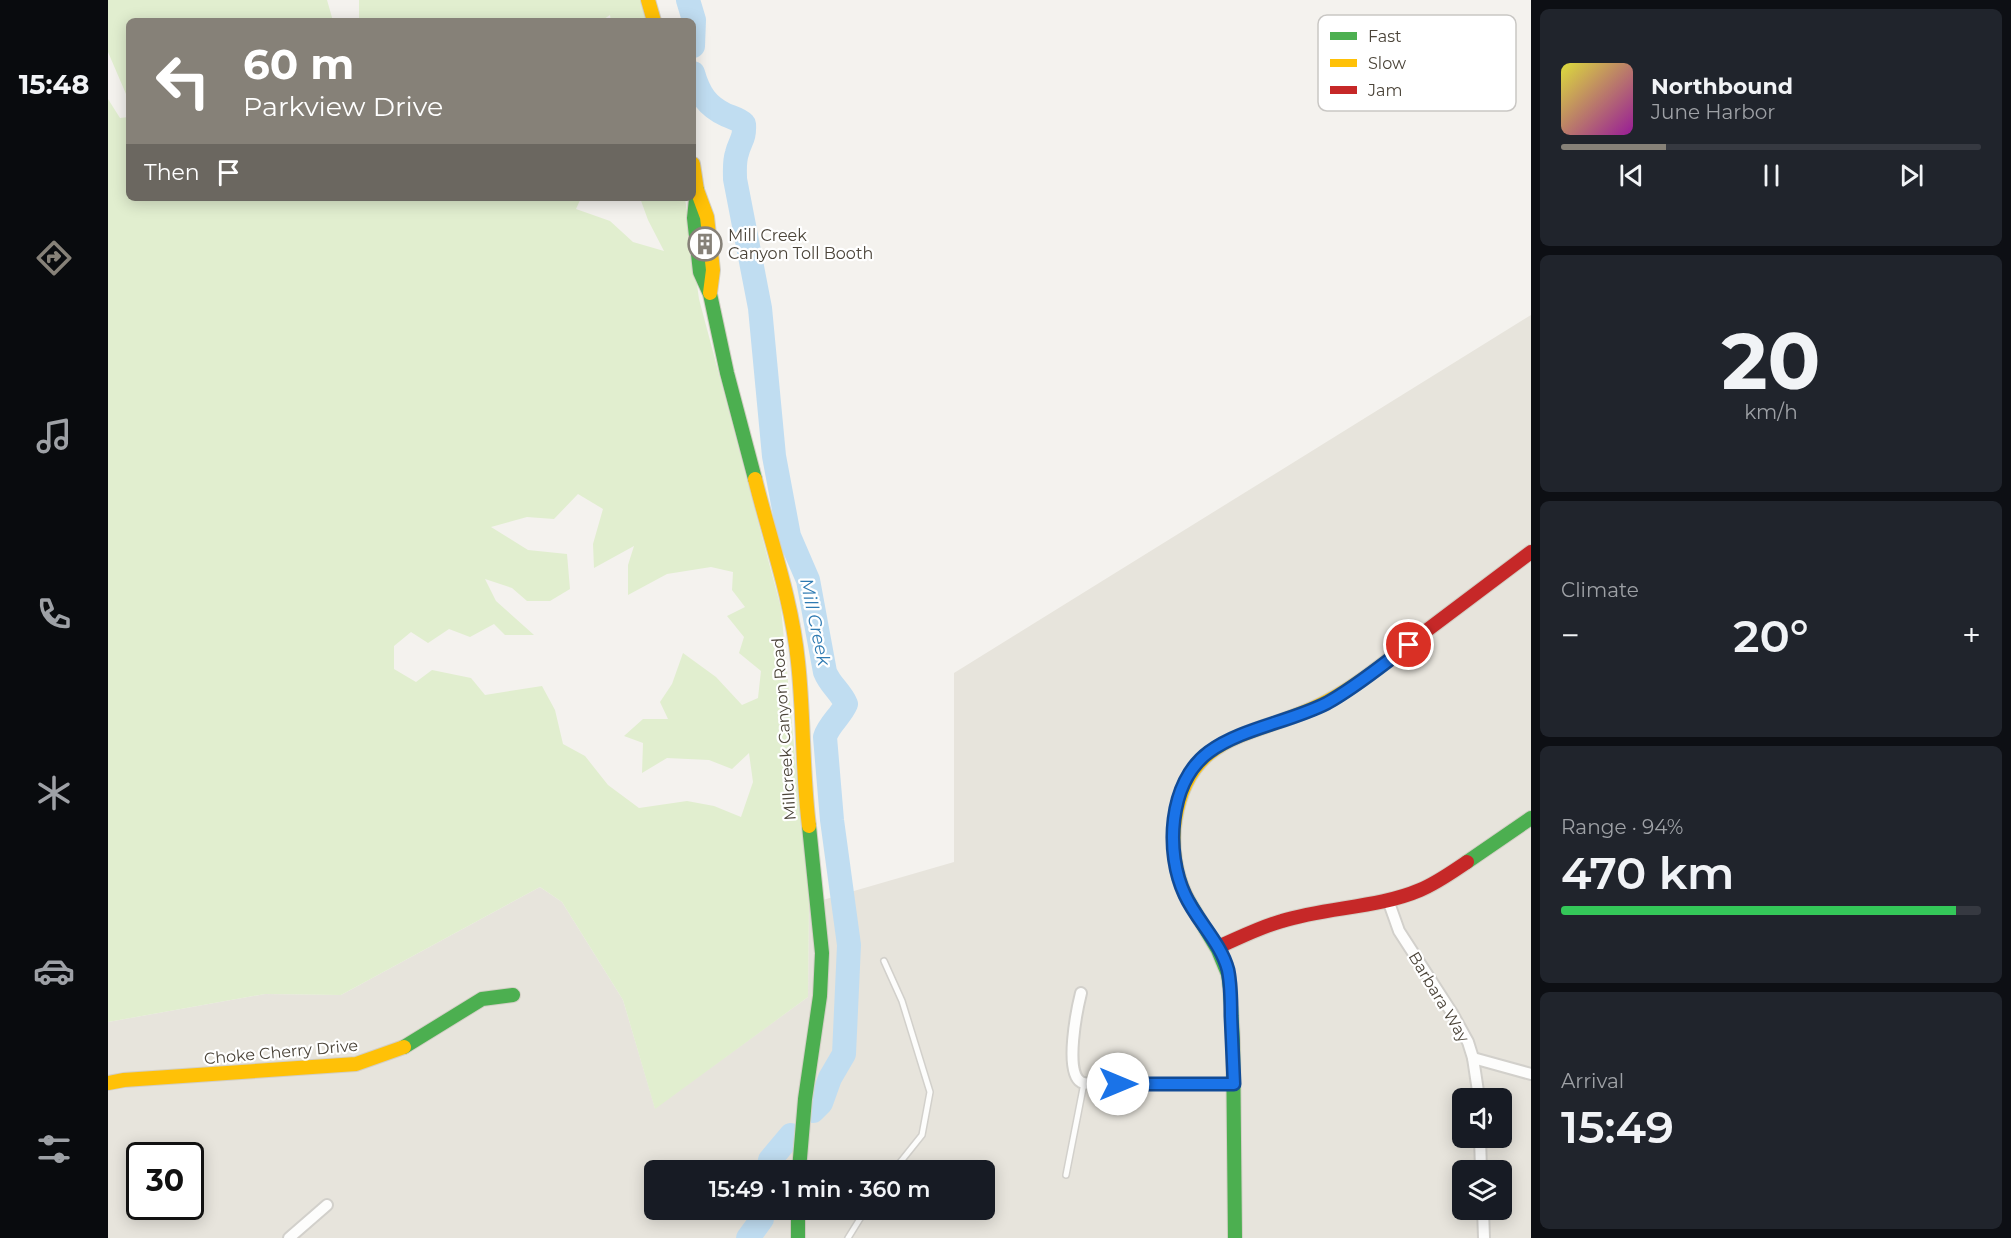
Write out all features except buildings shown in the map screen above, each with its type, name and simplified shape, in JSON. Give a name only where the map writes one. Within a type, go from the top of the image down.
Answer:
[{"type":"street","points":[[648,0],[653,18]]},
{"type":"street","name":"Millcreek Canyon Road","points":[[696,184],[707,217],[713,270],[710,294],[727,373],[789,610],[798,661],[804,788],[822,953],[820,996],[805,1099],[800,1160]]},
{"type":"street","points":[[1235,1238],[1234,1084],[1228,970],[1218,947],[1185,894],[1175,858],[1175,816],[1186,780],[1199,762],[1219,746],[1327,703],[1346,691],[1531,552]]},
{"type":"street","points":[[1218,947],[1280,921],[1388,900],[1430,886],[1531,818]]},
{"type":"street","name":"Barbara Way","points":[[1388,900],[1399,931],[1460,1027],[1473,1058],[1478,1088]]},
{"type":"street","points":[[1082,993],[1074,1020],[1074,1063],[1076,1077],[1084,1083],[1234,1084]]},
{"type":"street","name":"Choke Cherry Drive","points":[[108,1083],[356,1064],[412,1044],[482,999],[513,995]]},
{"type":"street","points":[[1473,1058],[1531,1074]]},
{"type":"street","points":[[289,1238],[327,1205]]},
{"type":"street","points":[[798,1220],[798,1238]]},
{"type":"street","points":[[1483,1220],[1484,1238]]},
{"type":"lane","points":[[884,961],[902,1000],[930,1092],[922,1135],[902,1160]]},
{"type":"lane","points":[[1066,1175],[1084,1083]]},
{"type":"lane","points":[[848,1238],[859,1220]]},
{"type":"shaded area","points":[[1531,315],[1531,1238],[108,1238],[108,1022],[265,994],[341,995],[540,887],[562,902],[623,1000],[655,1108],[808,997],[809,904],[954,862],[954,673]]},
{"type":"green space","points":[[108,0],[327,0],[332,18],[126,18],[126,94],[108,52]]},
{"type":"green space","points":[[359,0],[640,0],[645,18],[610,18],[610,15],[606,18],[359,18]]},
{"type":"green space","points":[[108,99],[120,118],[126,117],[126,201],[580,201],[576,209],[610,221],[633,242],[664,251],[641,201],[685,201],[699,299],[781,608],[809,904],[808,997],[655,1109],[623,1000],[562,902],[540,887],[341,995],[265,994],[108,1022]],"holes":[[[578,494],[603,509],[593,544],[594,568],[634,546],[628,565],[628,595],[667,574],[711,567],[733,572],[732,590],[745,607],[727,616],[744,637],[739,653],[761,671],[758,698],[742,705],[716,677],[683,653],[672,684],[660,702],[668,719],[643,719],[624,736],[643,743],[642,773],[667,758],[709,760],[732,769],[749,753],[753,782],[741,817],[714,806],[687,801],[639,808],[608,785],[585,756],[563,744],[555,710],[542,686],[485,695],[471,678],[432,670],[416,682],[394,669],[394,646],[411,632],[428,643],[449,629],[470,637],[494,624],[505,635],[534,635],[496,601],[485,579],[512,588],[527,601],[550,601],[570,589],[567,554],[528,550],[491,527],[527,517],[554,519]]]},
{"type":"waterway","name":"Mill Creek","points":[[688,0],[693,18]]},
{"type":"waterway","name":"Mill Creek","points":[[696,81],[709,103],[744,124],[743,137],[735,160],[735,179],[760,308],[774,456],[789,536],[808,580],[825,672],[846,704],[825,737],[832,820],[849,945],[844,1054],[830,1078],[821,1103],[813,1111]]},
{"type":"waterway","name":"Mill Creek","points":[[770,1160],[791,1135]]},
{"type":"waterway","name":"Mill Creek","points":[[748,1238],[761,1220]]},
{"type":"traffic: fast","points":[[696,199],[697,190]]},
{"type":"traffic: fast","points":[[696,201],[694,218],[700,272],[710,294],[727,373],[755,479]]},
{"type":"traffic: fast","points":[[1467,862],[1531,818]]},
{"type":"traffic: fast","points":[[800,1160],[805,1099],[820,996],[822,953],[809,826]]},
{"type":"traffic: fast","points":[[1188,900],[1218,950],[1228,974],[1230,988],[1233,1040],[1235,1238]]},
{"type":"traffic: fast","points":[[404,1047],[482,999],[513,995]]},
{"type":"traffic: fast","points":[[798,1220],[798,1238]]},
{"type":"traffic: slow","points":[[648,0],[653,18]]},
{"type":"traffic: slow","points":[[696,184],[707,217],[713,270],[710,293]]},
{"type":"traffic: slow","points":[[755,479],[786,593],[795,639],[809,826]]},
{"type":"traffic: slow","points":[[1188,900],[1177,871],[1174,830],[1183,790],[1196,767],[1212,751],[1231,740],[1301,714],[1326,702],[1365,678],[1426,631]]},
{"type":"traffic: slow","points":[[108,1083],[356,1064],[404,1047]]},
{"type":"traffic: jam","points":[[1426,631],[1531,552]]},
{"type":"traffic: jam","points":[[1218,947],[1258,929],[1299,916],[1404,896],[1432,884],[1467,862]]},
{"type":"place","name":"Mill Creek Canyon Toll Booth","points":[[705,244]]},
{"type":"route","points":[[1118,1084],[1234,1084],[1228,970],[1218,947],[1185,894],[1175,858],[1175,816],[1186,780],[1199,762],[1219,746],[1327,703],[1409,645]]}]
